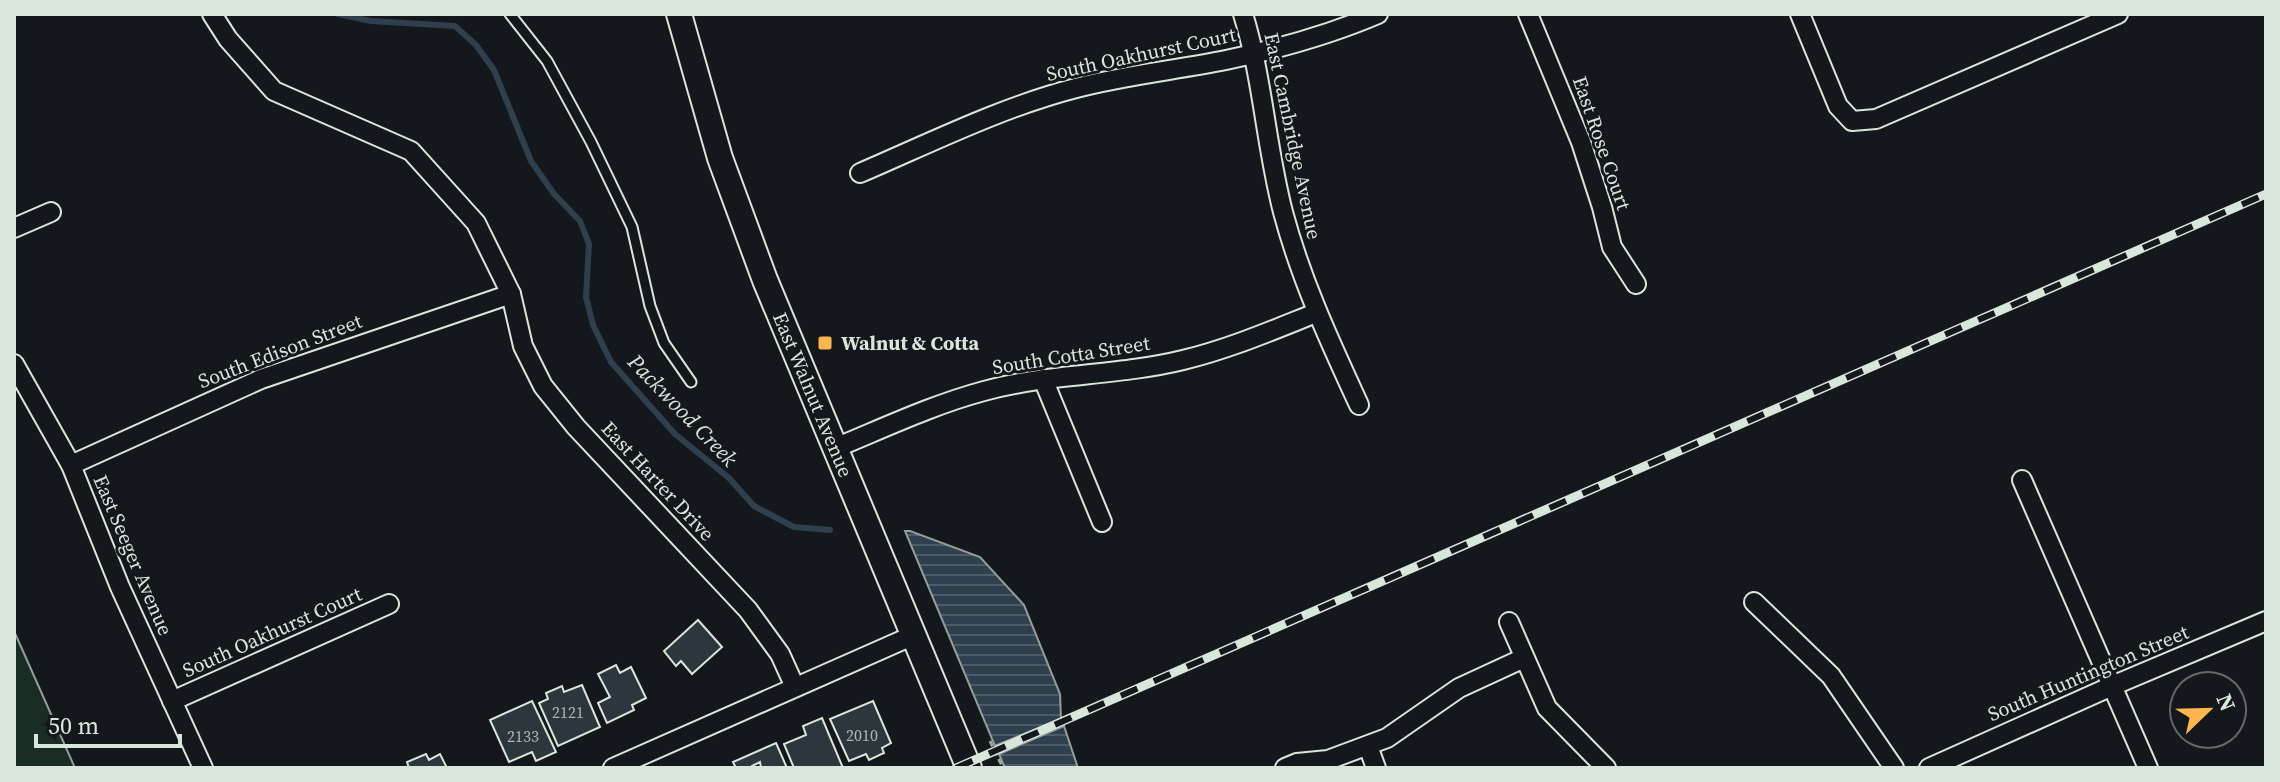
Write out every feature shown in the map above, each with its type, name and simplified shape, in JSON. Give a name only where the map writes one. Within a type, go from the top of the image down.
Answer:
[{"type":"main road","name":"East Walnut Avenue","points":[[679,14],[720,158],[765,280],[969,768]]},
{"type":"street","name":"East Harter Drive","points":[[212,14],[228,39],[274,91],[411,151],[476,223],[511,294],[523,346],[536,376],[550,397],[748,610],[780,654],[795,687]]},
{"type":"street","name":"East Cambridge Avenue","points":[[1243,14],[1254,53],[1283,210],[1316,313],[1359,405]]},
{"type":"street","name":"South Oakhurst Court","points":[[860,173],[1033,101],[1123,77],[1254,53],[1315,37],[1378,14]]},
{"type":"street","name":"East Rose Court","points":[[1528,14],[1581,142],[1612,247],[1636,284]]},
{"type":"street","points":[[1800,14],[1838,106],[1852,121],[1876,119],[2091,20],[2118,14]]},
{"type":"street","points":[[14,228],[51,212]]},
{"type":"street","name":"South Edison Street","points":[[71,465],[261,379],[511,294]]},
{"type":"street","name":"South Cotta Street","points":[[835,448],[939,405],[985,390],[1183,360],[1245,341],[1316,313]]},
{"type":"street","name":"East Seeger Avenue","points":[[14,364],[71,465],[120,587],[203,768]]},
{"type":"street","points":[[1043,379],[1102,522]]},
{"type":"street","points":[[2022,480],[2148,768]]},
{"type":"street","points":[[1754,602],[1831,676],[1878,740],[1894,768]]},
{"type":"street","name":"South Oakhurst Court","points":[[172,701],[389,604]]},
{"type":"street","name":"South Huntington Street","points":[[1929,768],[2266,621]]},
{"type":"street","points":[[1509,622],[1547,708],[1606,768]]},
{"type":"street","points":[[613,768],[914,635]]},
{"type":"street","points":[[1285,768],[1297,763],[1328,760],[1387,738],[1459,688],[1524,658]]},
{"type":"street","points":[[1368,746],[1376,768]]},
{"type":"lane","points":[[510,14],[547,61],[591,142],[632,227],[650,306],[664,343],[691,382]]},
{"type":"path","points":[[990,741],[1003,768]]},
{"type":"green space","points":[[14,631],[75,768],[14,768]]},
{"type":"water","points":[[905,531],[980,557],[1024,605],[1060,694],[1061,719],[995,746]]},
{"type":"water","points":[[1064,726],[1078,768],[1005,768],[999,754]]},
{"type":"pier","points":[[1061,719],[1064,725],[999,754],[995,746]]},
{"type":"building","points":[[698,620],[722,647],[692,674],[681,661],[676,666],[664,651]]},
{"type":"building","points":[[616,665],[620,673],[631,667],[646,698],[632,705],[634,710],[607,723],[598,703],[610,697],[598,674]]},
{"type":"building","points":[[582,685],[600,727],[558,746],[539,703],[548,699],[546,693],[562,686],[564,692]]},
{"type":"building","points":[[532,701],[556,752],[536,761],[532,752],[509,762],[490,720]]},
{"type":"building","points":[[873,701],[891,743],[882,748],[884,753],[869,760],[866,754],[849,761],[830,719]]},
{"type":"building","points":[[822,718],[843,768],[794,768],[784,744],[806,735],[803,726]]},
{"type":"building","points":[[776,743],[787,768],[761,768],[760,762],[753,768],[736,768],[733,762]]},
{"type":"building","points":[[426,754],[429,760],[440,754],[447,768],[409,768],[407,762]]},
{"type":"waterway","name":"Packwood Creek","points":[[338,14],[371,21],[455,26],[476,45],[494,70],[531,161],[554,194],[580,221],[589,244],[586,297],[593,325],[611,362],[675,434],[729,478],[754,506],[794,527],[830,530]]},
{"type":"railway","points":[[956,768],[2266,194]]},
{"type":"place","name":"Walnut & Cotta","points":[[825,343]]}]
